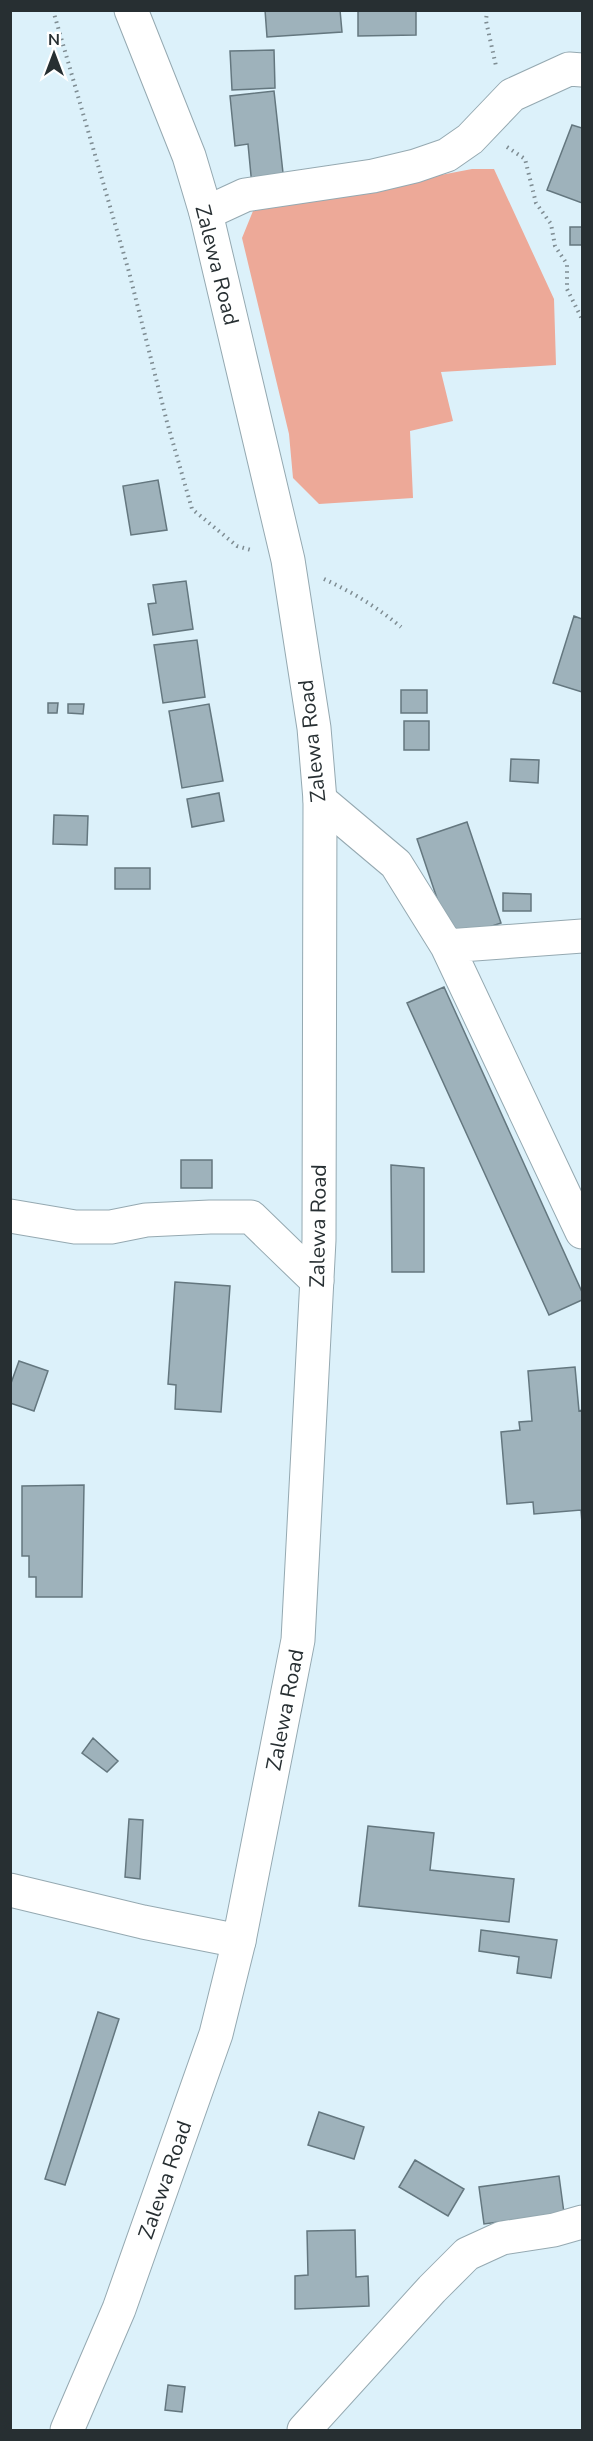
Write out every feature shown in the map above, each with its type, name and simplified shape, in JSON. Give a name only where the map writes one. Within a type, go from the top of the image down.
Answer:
[{"type":"main road","name":"Zalewa Road","points":[[67,2430],[131,2276],[216,2034],[239,1941],[298,1640],[317,1281],[320,800],[314,728],[288,560],[206,213],[189,156],[131,10]]},
{"type":"main road","points":[[206,213],[245,195],[337,182],[415,166],[447,155],[470,139],[512,95],[569,69],[582,70]]},
{"type":"main road","points":[[320,800],[396,864],[447,946],[582,1232]]},
{"type":"main road","points":[[447,946],[582,936]]},
{"type":"main road","points":[[10,1216],[75,1227],[111,1227],[146,1221],[210,1216],[251,1216],[317,1281]]},
{"type":"main road","points":[[10,1890],[143,1922],[239,1941]]},
{"type":"main road","points":[[304,2430],[432,2289],[467,2254],[502,2238],[554,2230],[582,2222]]},
{"type":"path","points":[[52,10],[129,272],[166,422],[192,509],[237,546],[288,560],[351,591],[401,627]]},
{"type":"path","points":[[487,10],[486,21],[500,80],[512,95]]},
{"type":"path","points":[[479,129],[525,159],[536,203],[551,224],[555,246],[567,264],[567,289],[582,319]]},
{"type":"shaded area","points":[[472,169],[494,169],[554,299],[556,365],[441,372],[453,421],[410,431],[413,498],[319,504],[293,478],[289,434],[242,238],[253,211]]},
{"type":"building","points":[[265,10],[340,10],[342,32],[267,37]]},
{"type":"building","points":[[358,10],[416,10],[416,35],[358,36]]},
{"type":"building","points":[[274,50],[275,88],[232,90],[230,51]]},
{"type":"building","points":[[274,91],[284,182],[252,186],[248,144],[235,146],[230,96]]},
{"type":"building","points":[[572,125],[582,128],[582,203],[547,190]]},
{"type":"building","points":[[570,227],[582,227],[582,245],[570,245]]},
{"type":"building","points":[[158,480],[167,530],[131,535],[123,486]]},
{"type":"building","points":[[186,581],[193,629],[153,635],[148,604],[156,603],[153,585]]},
{"type":"building","points":[[574,616],[582,619],[582,692],[553,683]]},
{"type":"building","points":[[197,640],[205,697],[163,703],[154,645]]},
{"type":"building","points":[[401,690],[427,690],[427,713],[401,713]]},
{"type":"building","points":[[48,703],[58,703],[57,713],[48,713]]},
{"type":"building","points":[[68,704],[84,704],[83,714],[68,713]]},
{"type":"building","points":[[209,704],[223,781],[182,788],[169,711]]},
{"type":"building","points":[[404,721],[429,721],[429,750],[404,750]]},
{"type":"building","points":[[511,759],[539,760],[538,783],[510,781]]},
{"type":"building","points":[[219,793],[224,821],[192,827],[187,799]]},
{"type":"building","points":[[54,815],[88,816],[87,845],[53,844]]},
{"type":"building","points":[[467,822],[501,923],[451,940],[417,839]]},
{"type":"building","points":[[115,868],[150,868],[150,889],[115,889]]},
{"type":"building","points":[[503,893],[531,894],[531,911],[503,911]]},
{"type":"building","points":[[444,987],[582,1292],[582,1300],[549,1315],[407,1003]]},
{"type":"building","points":[[181,1160],[212,1160],[212,1188],[181,1188]]},
{"type":"building","points":[[391,1165],[424,1168],[424,1272],[392,1272]]},
{"type":"building","points":[[175,1282],[230,1286],[221,1412],[175,1409],[176,1385],[168,1384]]},
{"type":"building","points":[[19,1361],[48,1371],[34,1411],[10,1403],[10,1386]]},
{"type":"building","points":[[575,1367],[579,1411],[582,1410],[582,1523],[581,1510],[534,1514],[533,1502],[507,1504],[501,1432],[520,1430],[519,1422],[532,1421],[528,1371]]},
{"type":"building","points":[[84,1485],[82,1597],[36,1597],[36,1577],[29,1577],[29,1556],[22,1556],[22,1486]]},
{"type":"building","points":[[93,1738],[118,1761],[107,1772],[82,1753]]},
{"type":"building","points":[[129,1819],[143,1820],[140,1879],[125,1877]]},
{"type":"building","points":[[368,1826],[434,1833],[430,1870],[514,1879],[509,1922],[359,1906]]},
{"type":"building","points":[[481,1930],[557,1940],[551,1978],[517,1973],[519,1957],[479,1951]]},
{"type":"building","points":[[98,2012],[119,2019],[65,2185],[45,2179]]},
{"type":"building","points":[[319,2112],[364,2127],[354,2159],[308,2145]]},
{"type":"building","points":[[415,2160],[464,2189],[448,2216],[399,2187]]},
{"type":"building","points":[[559,2176],[564,2213],[484,2224],[479,2187]]},
{"type":"building","points":[[355,2230],[356,2277],[368,2276],[369,2306],[295,2309],[295,2276],[308,2275],[307,2231]]},
{"type":"building","points":[[168,2385],[185,2387],[182,2412],[165,2410]]}]
